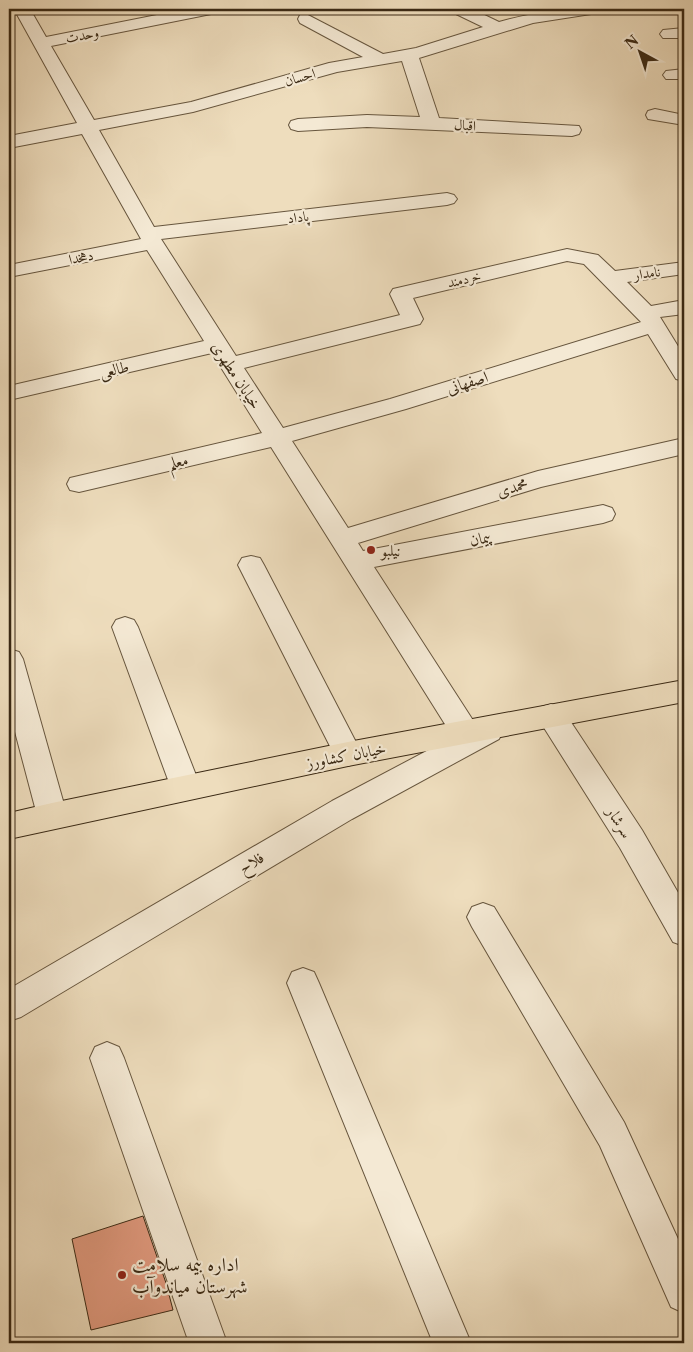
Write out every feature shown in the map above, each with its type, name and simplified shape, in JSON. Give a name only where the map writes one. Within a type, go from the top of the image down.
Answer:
[{"type":"main road","name":"خیابان کشاورز","points":[[9,826],[52,815],[348,754],[466,733],[551,715],[683,693]]},
{"type":"street","name":"خیابان مطهری","points":[[22,9],[151,238],[466,733]]},
{"type":"street","name":"وحدت","points":[[41,43],[211,9]]},
{"type":"street","points":[[460,9],[497,28]]},
{"type":"street","name":"احسان","points":[[9,142],[193,107],[336,66],[409,54],[541,13],[591,9]]},
{"type":"street","points":[[306,19],[378,58]]},
{"type":"street","name":"اقبال","points":[[409,54],[431,123],[572,130]]},
{"type":"street","points":[[655,115],[684,120]]},
{"type":"street","points":[[298,125],[367,121],[431,123]]},
{"type":"street","name":"پاداد","points":[[151,238],[447,199]]},
{"type":"street","name":"دهخدا","points":[[9,271],[151,238]]},
{"type":"street","name":"خردمند","points":[[231,364],[412,320],[401,294],[568,255],[591,259],[611,278],[651,320],[684,374]]},
{"type":"street","name":"نامدار","points":[[611,278],[684,268]]},
{"type":"street","name":"اصفهانی","points":[[277,437],[398,404],[596,341],[684,307]]},
{"type":"street","name":"طالعی","points":[[9,393],[218,345]]},
{"type":"street","name":"معلم","points":[[79,484],[277,437]]},
{"type":"street","name":"محمدی","points":[[343,539],[538,479],[684,446]]},
{"type":"street","name":"پیمان","points":[[358,561],[603,514]]},
{"type":"street","points":[[251,565],[348,754]]},
{"type":"street","points":[[125,627],[186,788]]},
{"type":"street","points":[[9,659],[52,815]]},
{"type":"street","name":"سرشار","points":[[551,715],[631,839],[684,932]]},
{"type":"street","name":"فلاح","points":[[9,1006],[342,810],[499,726]]},
{"type":"street","points":[[483,917],[612,1134],[684,1294]]},
{"type":"street","points":[[302,983],[452,1343]]},
{"type":"street","points":[[107,1058],[208,1343]]},
{"type":"building","name":"اداره بیمه سلامت شهرستان میاندوآب","points":[[143,1216],[166,1283],[173,1310],[91,1330],[72,1239]]},
{"type":"place","name":"نیلبو","points":[[371,550]]},
{"type":"place","name":"اداره بیمه سلامت شهرستان میاندوآب","points":[[122,1275]]}]
